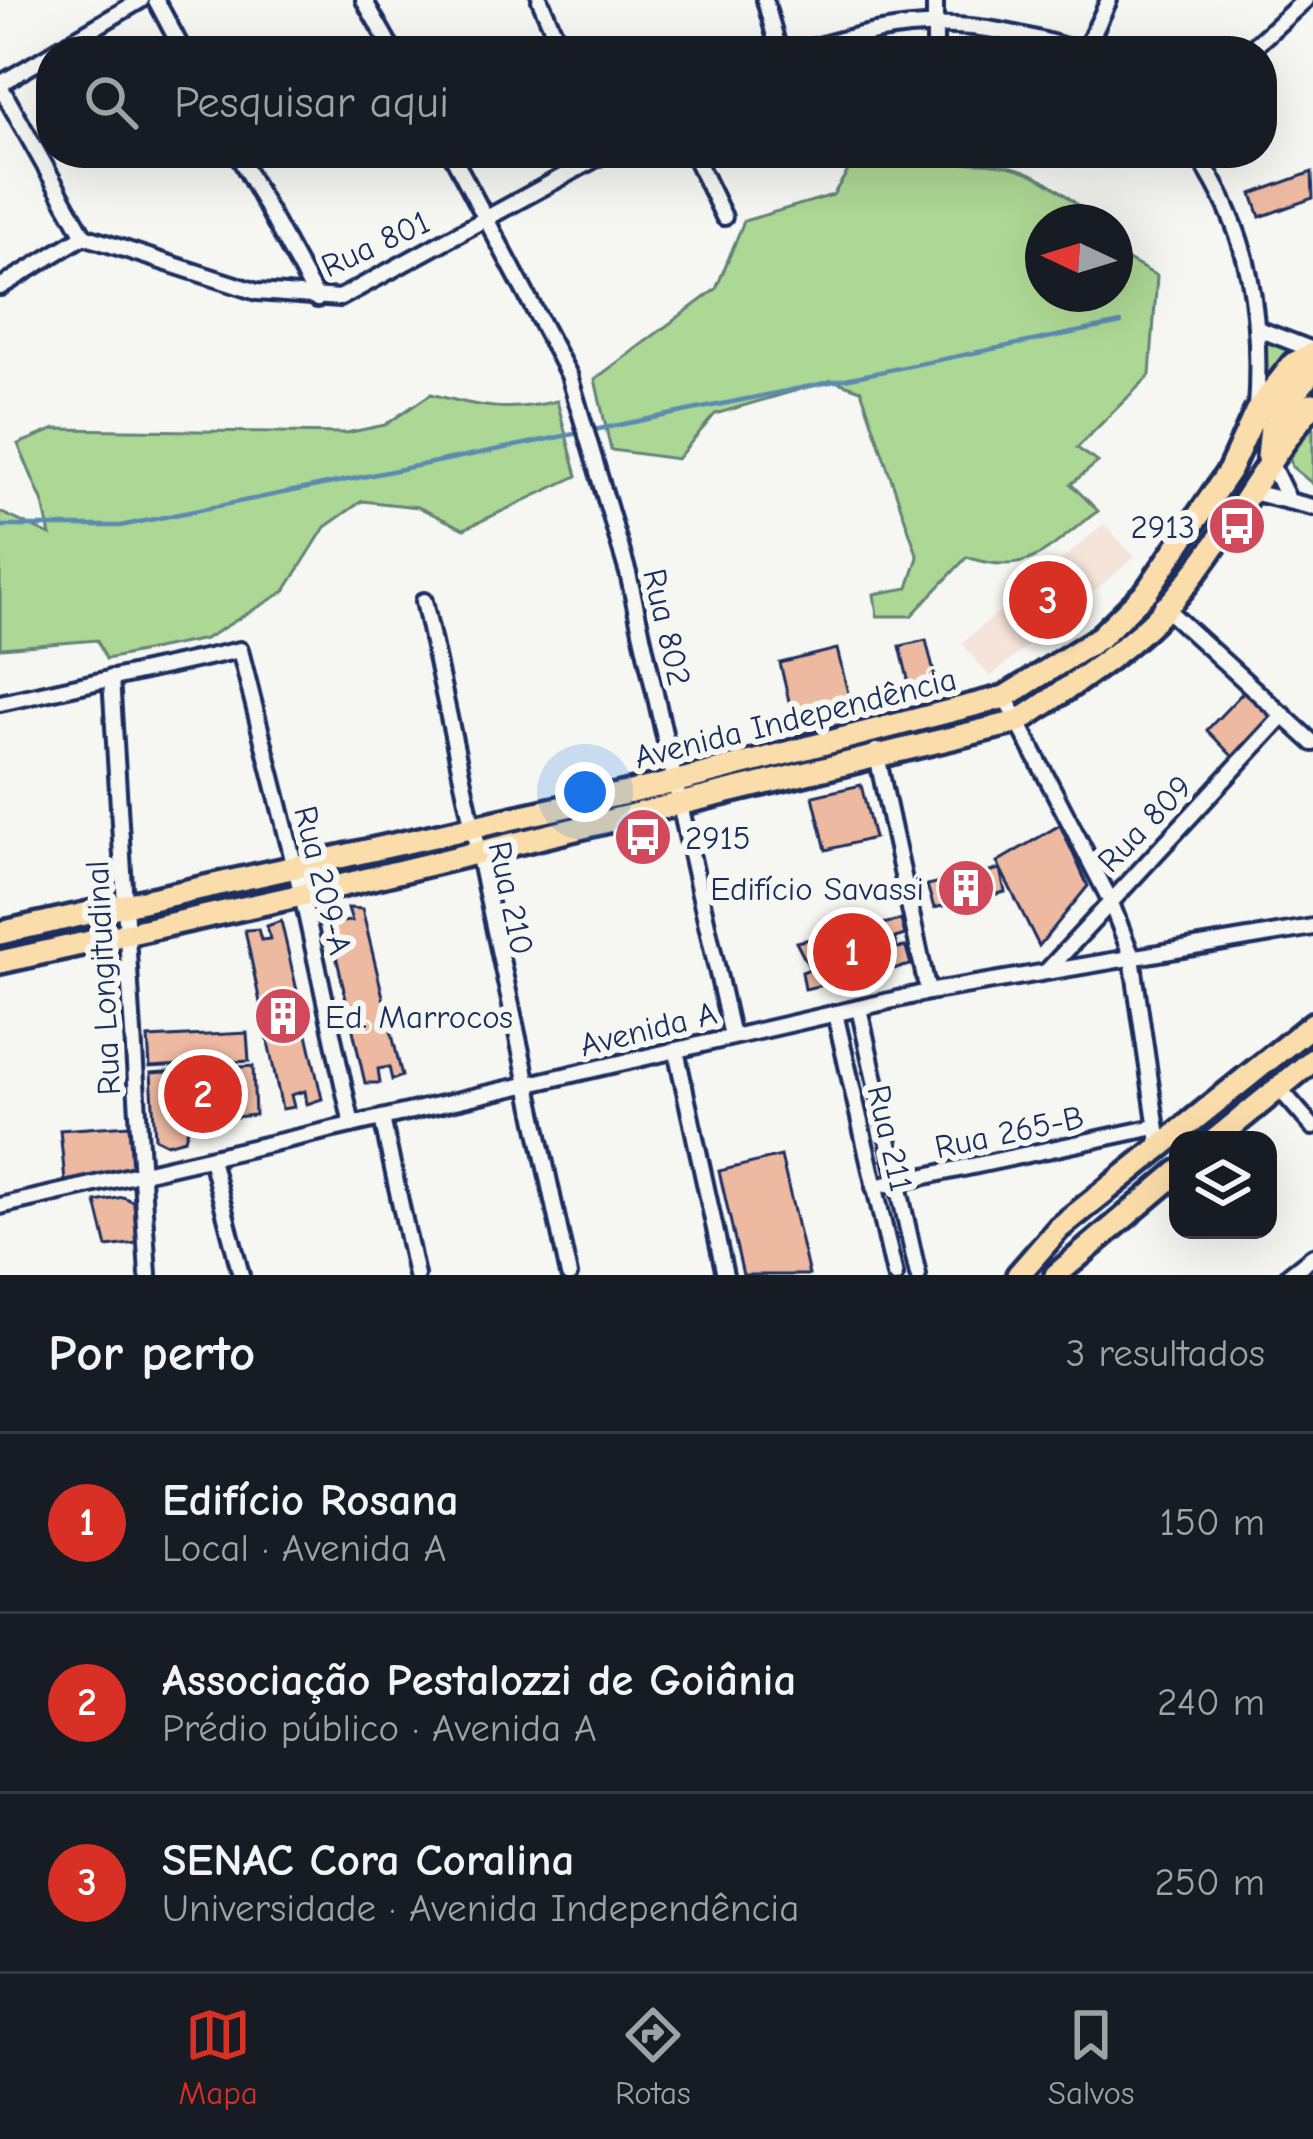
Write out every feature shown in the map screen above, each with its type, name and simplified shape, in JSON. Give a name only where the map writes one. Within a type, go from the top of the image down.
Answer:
[{"type":"main road","name":"Avenida Independência","points":[[0,934],[675,782],[1005,697],[1099,638],[1147,591],[1229,471],[1256,412],[1293,364],[1313,352]]},
{"type":"main road","points":[[1268,458],[1270,427],[1313,369]]},
{"type":"main road","name":"Avenida Independência","points":[[0,962],[302,896],[1018,722],[1101,665],[1166,608],[1268,458],[1313,404]]},
{"type":"main road","points":[[1018,1275],[1059,1228],[1157,1135],[1313,1024]]},
{"type":"main road","points":[[1226,1131],[1313,1060]]},
{"type":"main road","points":[[1056,1275],[1169,1180]]},
{"type":"street","points":[[80,36],[141,0]]},
{"type":"street","points":[[156,0],[175,36]]},
{"type":"street","points":[[364,0],[384,36]]},
{"type":"street","points":[[540,0],[556,36]]},
{"type":"street","points":[[765,0],[774,36]]},
{"type":"street","points":[[934,0],[935,36]]},
{"type":"street","points":[[1090,36],[1109,0]]},
{"type":"street","points":[[1265,36],[1305,0]]},
{"type":"street","points":[[852,36],[878,28],[935,23],[1010,29],[1033,36]]},
{"type":"street","points":[[36,63],[0,85],[36,150]]},
{"type":"street","points":[[0,287],[84,236],[46,168]]},
{"type":"street","points":[[245,168],[317,299]]},
{"type":"street","name":"Rua 802","points":[[460,168],[569,375],[628,573],[732,1036]]},
{"type":"street","name":"Rua 801","points":[[84,236],[257,292],[340,298],[579,168]]},
{"type":"street","points":[[700,168],[724,217]]},
{"type":"street","points":[[1204,168],[1240,236],[1261,330],[1256,412]]},
{"type":"street","points":[[1261,330],[1313,352]]},
{"type":"street","points":[[1268,458],[1286,497]]},
{"type":"street","points":[[1247,491],[1313,506]]},
{"type":"street","points":[[1147,591],[1313,743]]},
{"type":"street","name":"Rua 210","points":[[424,601],[569,1275]]},
{"type":"street","name":"Rua 209-A","points":[[111,678],[240,650],[302,896],[352,1124]]},
{"type":"street","points":[[0,703],[111,678]]},
{"type":"street","name":"Rua Longitudinal","points":[[111,678],[148,1275]]},
{"type":"street","points":[[1005,697],[1109,898],[1132,957],[1157,1135]]},
{"type":"street","name":"Rua 809","points":[[1047,972],[1109,898],[1284,715]]},
{"type":"street","points":[[872,734],[928,992]]},
{"type":"street","name":"Avenida A","points":[[0,1207],[928,992],[1313,927]]},
{"type":"street","name":"Rua 211","points":[[859,1008],[918,1275]]},
{"type":"street","name":"Rua 211","points":[[836,1013],[895,1275]]},
{"type":"street","points":[[676,1050],[725,1275]]},
{"type":"street","points":[[1278,1087],[1313,1127]]},
{"type":"street","points":[[382,1118],[416,1275]]},
{"type":"street","name":"Rua 265-B","points":[[874,1187],[1157,1135]]},
{"type":"street","points":[[211,1159],[241,1275]]},
{"type":"street","points":[[1289,1275],[1313,1256]]},
{"type":"shaded area","points":[[1104,524],[1135,557],[990,677],[962,643]]},
{"type":"green space","points":[[850,168],[1016,168],[1073,202],[1025,204],[1025,312],[1133,312],[1133,263],[1157,276],[1150,375],[1077,448],[1098,462],[1071,484],[1098,511],[1023,562],[989,563],[967,557],[911,616],[877,616],[874,594],[908,588],[918,557],[861,390],[832,380],[715,414],[677,459],[611,450],[595,379],[716,289],[744,221],[833,195]]},
{"type":"green space","points":[[1265,337],[1302,350],[1258,404]]},
{"type":"green space","points":[[431,394],[494,407],[557,401],[577,476],[464,529],[418,507],[362,501],[325,527],[285,591],[205,639],[106,659],[97,640],[0,648],[0,512],[50,535],[43,503],[18,444],[55,429],[346,433],[385,425]]},
{"type":"green space","points":[[1313,415],[1313,484],[1292,467],[1287,448]]},
{"type":"building","points":[[1312,172],[1313,198],[1260,217],[1252,194]]},
{"type":"building","points":[[926,640],[941,702],[915,708],[900,646]]},
{"type":"building","points":[[837,649],[855,721],[797,735],[780,663]]},
{"type":"building","points":[[1248,687],[1275,712],[1233,757],[1207,730]]},
{"type":"building","points":[[861,785],[874,838],[826,850],[813,796]]},
{"type":"building","points":[[1060,825],[1088,886],[1039,946],[997,862]]},
{"type":"building","name":"Edifício Savassi","points":[[1000,869],[1005,892],[934,908],[927,885]]},
{"type":"building","points":[[348,908],[362,909],[402,1076],[392,1080],[389,1067],[378,1069],[380,1083],[365,1083],[326,911],[339,911],[342,922],[352,921]]},
{"type":"building","points":[[901,920],[905,935],[895,938],[897,948],[906,947],[911,965],[805,989],[802,972],[810,969],[796,942]]},
{"type":"building","name":"Ed. Marrocos","points":[[281,921],[322,1099],[307,1104],[305,1091],[291,1095],[294,1107],[282,1109],[245,930],[258,929],[261,940],[270,939],[267,926]]},
{"type":"building","points":[[247,1033],[249,1061],[150,1067],[148,1038]]},
{"type":"building","points":[[253,1066],[255,1115],[190,1122],[185,1139],[167,1144],[155,1138],[151,1073]]},
{"type":"building","points":[[129,1125],[133,1169],[65,1181],[60,1130]]},
{"type":"building","points":[[781,1156],[809,1275],[743,1275],[719,1171]]},
{"type":"building","points":[[123,1197],[134,1202],[137,1243],[107,1247],[96,1202]]},
{"type":"waterway","points":[[594,430],[1121,323]]},
{"type":"waterway","points":[[0,526],[120,526],[579,433]]},
{"type":"place","name":"2913","points":[[1237,526]]},
{"type":"place","name":"SENAC Cora Coralina","points":[[1048,600]]},
{"type":"place","name":"2915","points":[[643,837]]},
{"type":"place","name":"Edifício Savassi","points":[[966,888]]},
{"type":"place","name":"Edifício Rosana","points":[[852,952]]},
{"type":"place","name":"Ed. Marrocos","points":[[283,1016]]},
{"type":"place","name":"Associação Pestalozzi de Goiânia","points":[[203,1094]]}]
